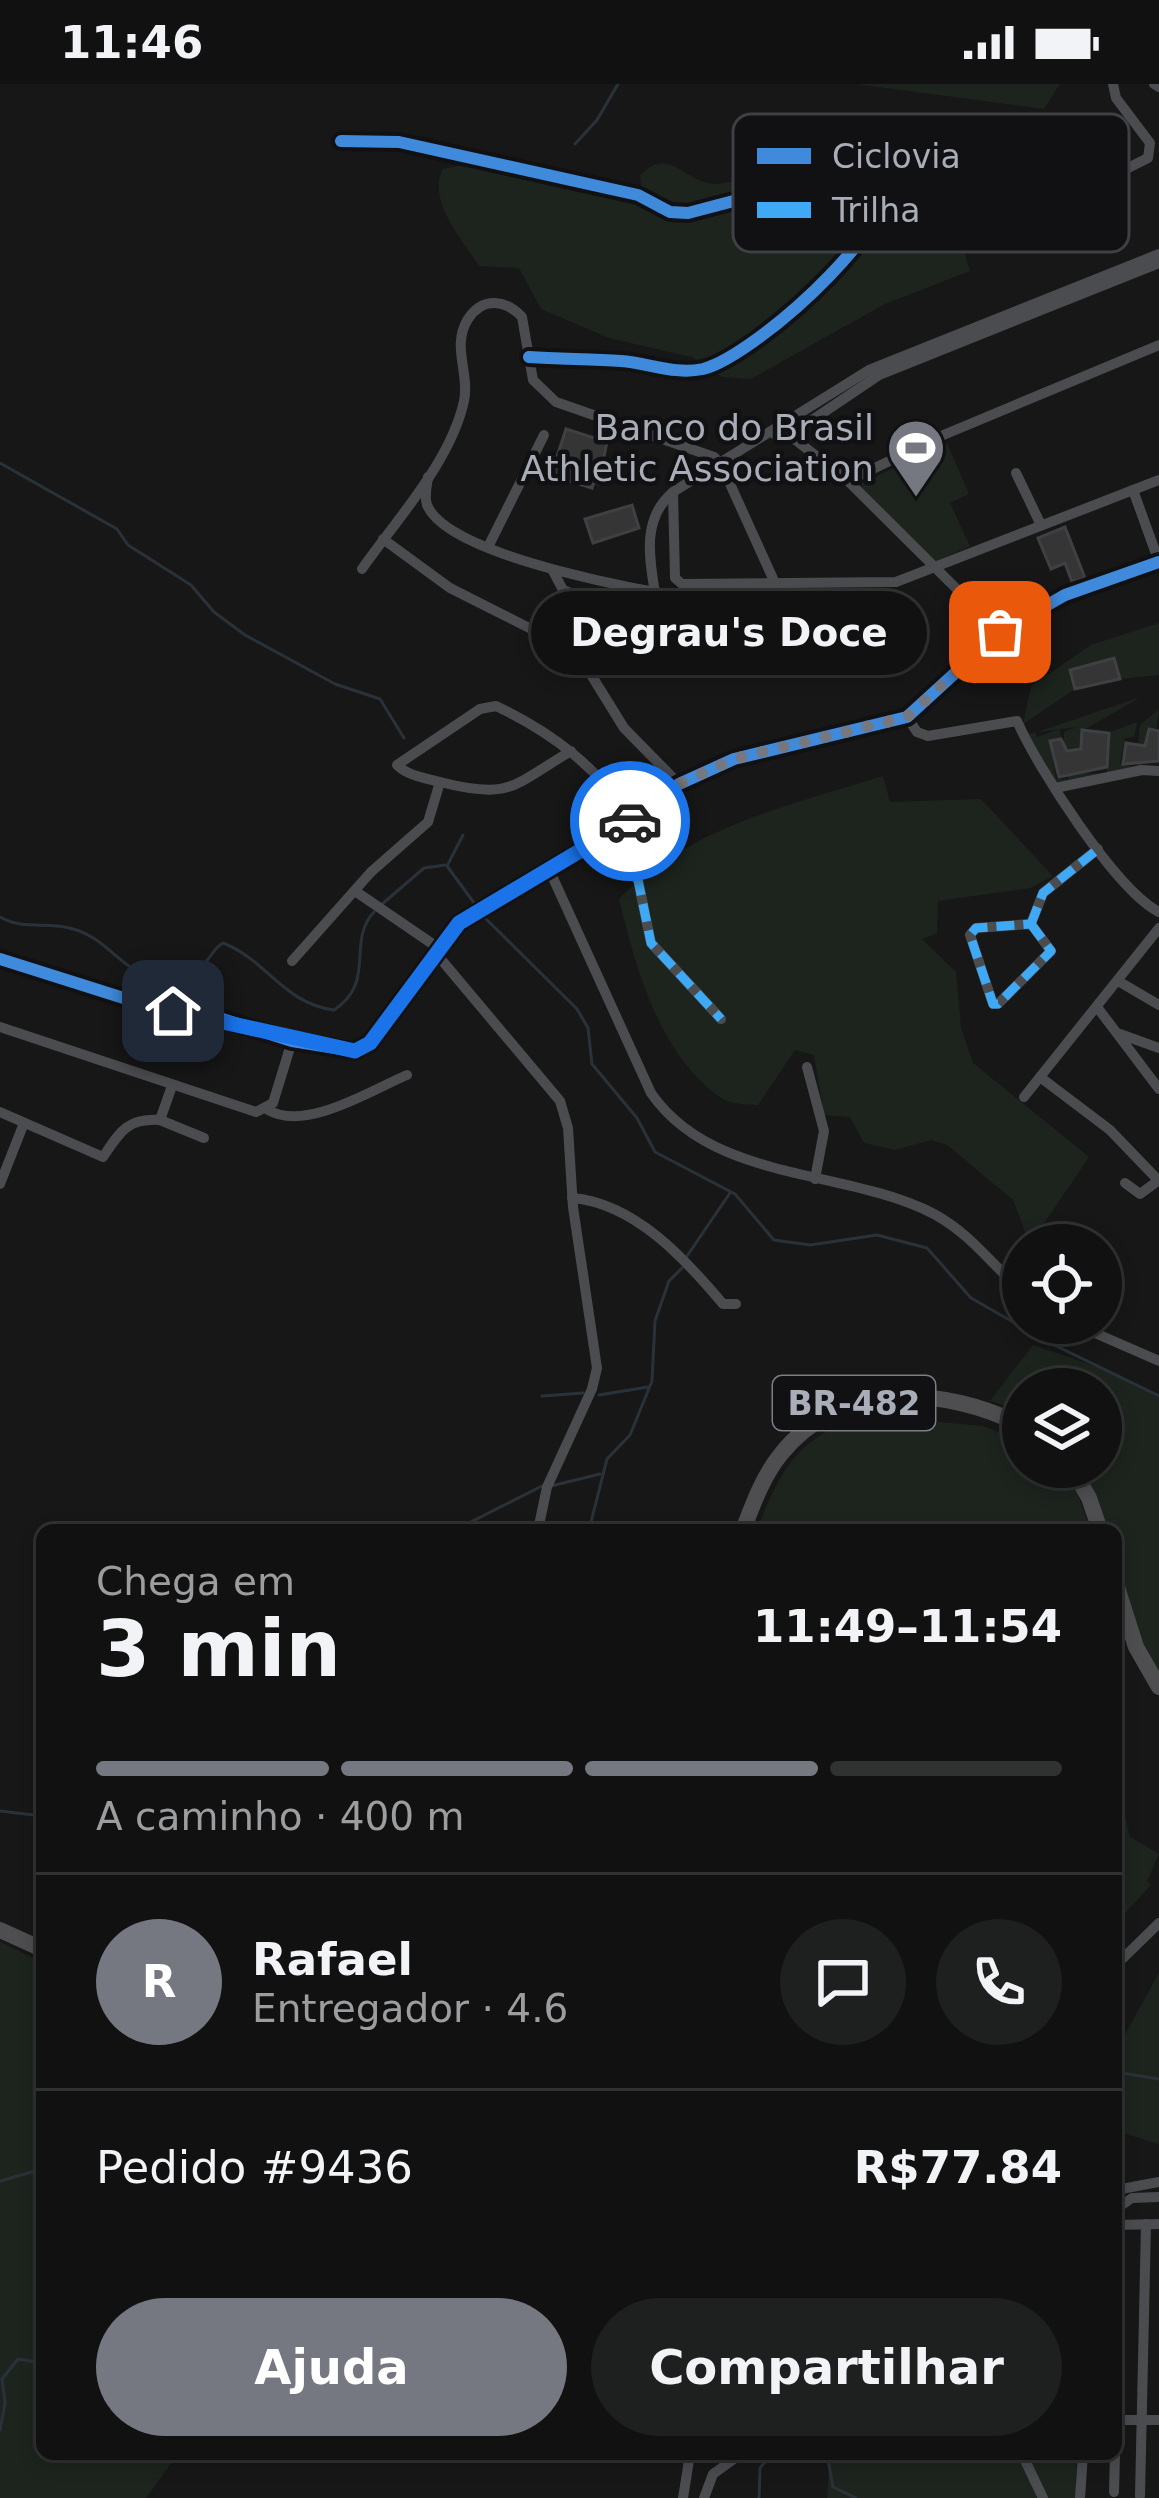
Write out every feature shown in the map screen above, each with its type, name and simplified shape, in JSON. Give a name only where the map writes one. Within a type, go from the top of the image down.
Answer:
[{"type":"highway","name":"BR-482","points":[[746,1524],[779,1456],[804,1432],[853,1403],[880,1396],[953,1402],[1002,1419]]},
{"type":"highway","points":[[1081,1488],[1097,1524]]},
{"type":"highway","points":[[1122,1603],[1136,1647],[1159,1688]]},
{"type":"highway","points":[[0,1930],[36,1946]]},
{"type":"street","points":[[1113,84],[1116,98],[1128,114]]},
{"type":"street","points":[[1129,115],[1150,143],[1151,153],[1129,164]]},
{"type":"street","points":[[340,141],[431,148],[638,195],[670,212],[688,213],[733,201]]},
{"type":"street","points":[[529,357],[691,370],[736,355],[787,320],[847,252]]},
{"type":"street","points":[[656,593],[651,530],[657,509],[673,492],[781,432],[871,374],[1159,254]]},
{"type":"street","points":[[1129,270],[1159,263]]},
{"type":"street","points":[[362,569],[428,473],[464,402],[459,345],[469,317],[488,303],[514,308],[526,330],[533,380],[556,402],[713,457],[721,464],[776,583]]},
{"type":"street","points":[[848,481],[941,436],[1159,345]]},
{"type":"street","points":[[781,432],[848,481],[1000,632]]},
{"type":"street","points":[[489,545],[544,435]]},
{"type":"street","points":[[428,473],[425,496],[436,518],[489,545],[554,571],[716,602]]},
{"type":"street","points":[[1016,473],[1041,525]]},
{"type":"street","points":[[673,492],[677,581],[889,584],[1159,480]]},
{"type":"street","points":[[0,959],[137,1003],[219,1018],[292,1041],[355,1051],[370,1043],[435,949],[471,914],[632,820],[679,784],[734,759],[907,717],[1000,632],[1065,596],[1159,562],[1133,490]]},
{"type":"street","points":[[383,539],[450,588],[577,652],[616,718],[679,784]]},
{"type":"street","points":[[554,571],[563,590],[634,620]]},
{"type":"street","points":[[571,751],[498,792],[440,782],[397,765],[490,705],[571,751],[604,778],[632,820]]},
{"type":"street","points":[[907,717],[917,732],[928,736],[1017,721],[1055,788],[1098,849],[1159,913]]},
{"type":"street","points":[[1055,788],[1142,770],[1159,771]]},
{"type":"street","points":[[292,961],[428,822],[440,782]]},
{"type":"street","points":[[602,837],[638,880],[651,943],[721,1019]]},
{"type":"street","points":[[1031,924],[1043,892],[1098,849]]},
{"type":"street","points":[[548,867],[659,1105],[709,1143],[933,1214],[982,1247],[1002,1269]]},
{"type":"street","points":[[356,891],[435,949],[560,1101],[568,1128],[572,1198],[596,1348],[596,1378],[547,1487],[539,1524]]},
{"type":"street","points":[[1031,924],[1051,951],[993,1004],[970,935],[976,928],[1031,924]]},
{"type":"street","points":[[1024,1096],[1159,928]]},
{"type":"street","points":[[1118,981],[1159,1005]]},
{"type":"street","points":[[1097,1007],[1159,1089]]},
{"type":"street","points":[[0,1027],[172,1086],[285,1116],[311,1113],[407,1076]]},
{"type":"street","points":[[1117,1032],[1159,1048]]},
{"type":"street","points":[[268,1109],[292,1041]]},
{"type":"street","points":[[807,1067],[824,1131],[815,1179]]},
{"type":"street","points":[[1040,1077],[1111,1130],[1159,1181],[1140,1194],[1125,1183]]},
{"type":"street","points":[[160,1120],[172,1086]]},
{"type":"street","points":[[0,1112],[103,1157],[113,1136],[128,1124],[160,1120],[204,1138]]},
{"type":"street","points":[[0,1184],[25,1123]]},
{"type":"street","points":[[572,1198],[614,1209],[685,1260],[723,1304],[736,1304]]},
{"type":"street","points":[[1120,1344],[1159,1361]]},
{"type":"street","points":[[1122,1960],[1159,1923]]},
{"type":"street","points":[[1122,2189],[1159,2182]]},
{"type":"street","points":[[1122,2205],[1132,2198],[1159,2197]]},
{"type":"street","points":[[1122,2225],[1152,2224],[1140,2496]]},
{"type":"street","points":[[1122,2420],[1159,2420]]},
{"type":"street","points":[[683,2498],[689,2460]]},
{"type":"street","points":[[704,2498],[713,2474],[733,2460]]},
{"type":"street","points":[[1025,2460],[1043,2498]]},
{"type":"street","points":[[1080,2498],[1083,2460]]},
{"type":"street","points":[[1114,2492],[1115,2460]]},
{"type":"shaded area","points":[[856,84],[1060,84],[1044,109]]},
{"type":"shaded area","points":[[486,160],[666,214],[689,209],[642,189],[640,176],[650,167],[668,164],[705,182],[733,181],[733,252],[964,252],[970,271],[885,304],[751,379],[722,377],[692,357],[609,338],[541,309],[519,268],[479,266],[439,194],[443,169]]},
{"type":"shaded area","name":"Banco do Brasil Athletic Association","points":[[947,443],[969,494],[950,503],[970,546],[934,562],[862,483]]},
{"type":"shaded area","points":[[714,610],[719,672],[668,677],[663,615]]},
{"type":"shaded area","points":[[1159,623],[1159,675],[1120,679],[1113,658],[1070,670],[1075,689],[1023,724],[1031,686],[1091,645]]},
{"type":"shaded area","points":[[1141,697],[1082,731],[1080,773],[1107,774],[1107,733],[1137,722],[1134,737],[1125,738],[1120,764],[1136,767],[1140,725],[1159,709],[1156,731],[1149,730],[1141,764],[1159,770],[1054,782],[1026,736],[1059,729],[1037,732]],"holes":[[[1077,727],[1064,732],[1064,746],[1070,751],[1068,779],[1056,779],[1050,742],[1061,739],[1060,729]]]},
{"type":"shaded area","points":[[883,776],[890,802],[981,799],[1053,876],[1030,888],[938,901],[937,933],[922,939],[956,972],[961,1028],[973,1063],[1089,1157],[1044,1224],[1022,1224],[1013,1200],[947,1145],[931,1140],[895,1150],[864,1143],[850,1117],[824,1115],[814,1055],[795,1050],[758,1105],[721,1098],[681,1058],[642,981],[619,899],[676,853],[777,809]]},
{"type":"shaded area","points":[[1033,1345],[1100,1368],[1015,1368]]},
{"type":"shaded area","points":[[1122,1376],[1159,1398],[1159,1673],[1128,1604],[1122,1579],[1122,1524],[1106,1524],[1091,1488],[1122,1488]]},
{"type":"shaded area","points":[[1002,1385],[1002,1405],[990,1401]]},
{"type":"shaded area","points":[[873,1416],[983,1426],[1002,1434],[1002,1488],[1073,1488],[1089,1524],[760,1524],[775,1488],[797,1455],[828,1431]]},
{"type":"shaded area","points":[[1122,1803],[1130,1837],[1159,1854],[1147,1881],[1151,1885],[1122,1916]]},
{"type":"shaded area","points":[[0,1942],[36,1959],[36,2460],[174,2460],[146,2498],[0,2498]]},
{"type":"shaded area","points":[[1159,1973],[1159,2144],[1122,2133],[1122,2040]]},
{"type":"shaded area","points":[[830,2460],[1077,2460],[1076,2481],[1086,2490],[1084,2498],[827,2498]]},
{"type":"building","points":[[566,429],[607,442],[598,484],[594,482],[592,488],[551,475]]},
{"type":"building","points":[[632,505],[639,528],[593,543],[585,519]]},
{"type":"building","points":[[1065,527],[1085,578],[1072,582],[1065,563],[1051,569],[1038,538]]},
{"type":"building","points":[[1114,658],[1120,679],[1075,689],[1070,670]]},
{"type":"building","points":[[1149,729],[1159,731],[1159,761],[1123,764],[1126,743],[1145,746]]},
{"type":"building","points":[[1082,730],[1109,733],[1107,767],[1059,777],[1050,741],[1061,739],[1067,751],[1081,749]]},
{"type":"waterway","points":[[575,144],[597,120],[618,84]]},
{"type":"waterway","points":[[0,463],[117,529],[128,545],[191,585],[214,612],[245,635],[335,684],[380,699],[404,738]]},
{"type":"waterway","points":[[448,864],[463,835]]},
{"type":"waterway","points":[[381,905],[424,868],[445,865]]},
{"type":"waterway","points":[[447,866],[477,907]]},
{"type":"waterway","points":[[0,917],[18,924],[73,929],[141,973],[157,977],[198,968],[223,943],[302,999],[334,1010],[354,987],[362,936],[374,912]]},
{"type":"waterway","points":[[482,915],[577,1009],[588,1028],[592,1064],[637,1118],[655,1152],[735,1194],[774,1240],[810,1245],[877,1235],[927,1248],[971,1298],[1159,1396]]},
{"type":"waterway","points":[[685,1259],[730,1193]]},
{"type":"waterway","points":[[591,1524],[607,1459],[630,1435],[652,1381],[655,1321],[669,1281],[682,1268]]},
{"type":"waterway","points":[[599,1395],[648,1387]]},
{"type":"waterway","points":[[542,1396],[583,1393]]},
{"type":"waterway","points":[[551,1486],[600,1474]]},
{"type":"waterway","points":[[467,1524],[542,1486]]},
{"type":"waterway","points":[[0,1811],[36,1815]]},
{"type":"waterway","points":[[1122,2073],[1159,2079]]},
{"type":"waterway","points":[[0,2181],[36,2171]]},
{"type":"waterway","points":[[0,2430],[5,2403],[2,2379],[18,2359],[36,2362]]},
{"type":"waterway","points":[[759,2498],[760,2468],[767,2460]]},
{"type":"waterway","points":[[828,2460],[833,2487],[856,2498]]},
{"type":"marked path","points":[[602,837],[638,880],[651,943],[721,1019]]},
{"type":"marked path","points":[[1031,924],[1043,893],[1098,849]]},
{"type":"marked path","points":[[1031,924],[1051,951],[993,1004],[970,935],[976,928],[1031,924]]},
{"type":"cycle path","points":[[341,141],[399,142],[638,195],[670,212],[688,213],[733,201]]},
{"type":"cycle path","points":[[529,357],[703,369],[760,337],[850,252]]},
{"type":"cycle path","points":[[0,959],[152,1007],[354,1051],[370,1043],[459,923],[633,820],[679,784],[734,759],[907,717],[1000,632],[1065,595],[1159,562]]},
{"type":"way so far","points":[[630,821],[679,784],[734,759],[907,717],[1000,632]]},
{"type":"place","name":"Banco do Brasil Athletic Association","points":[[916,499]]},
{"type":"place","name":"Degrau's Doce","points":[[1000,632]]},
{"type":"route","points":[[173,1011],[202,1014],[292,1041],[355,1051],[370,1043],[459,923],[630,821]]}]
